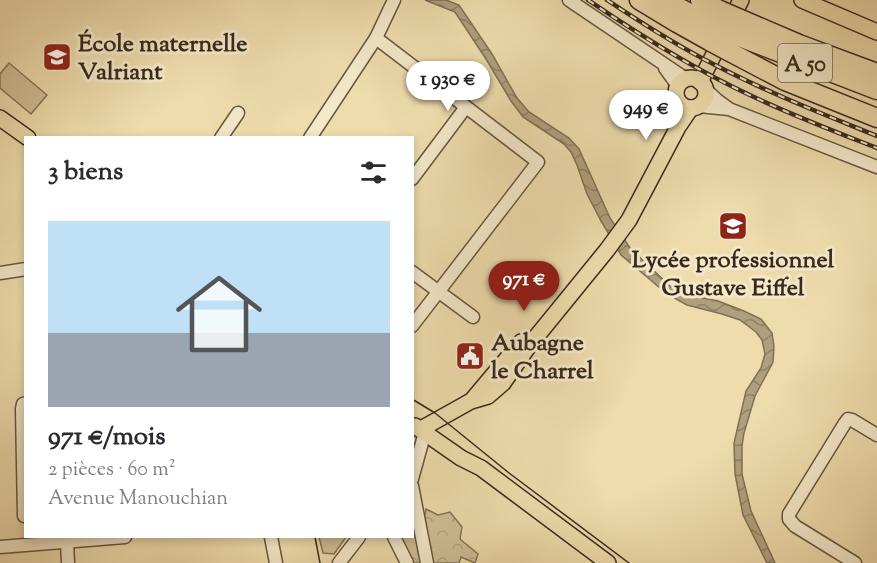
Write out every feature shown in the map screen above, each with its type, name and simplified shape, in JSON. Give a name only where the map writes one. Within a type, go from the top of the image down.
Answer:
[{"type":"highway","points":[[639,0],[677,23],[726,31],[785,81],[877,118]]},
{"type":"highway","name":"A 50","points":[[664,0],[726,31],[877,90]]},
{"type":"highway","name":"A 50","points":[[700,0],[726,31],[798,44],[875,72]]},
{"type":"main road","points":[[690,106],[676,95],[692,84],[741,0]]},
{"type":"main road","points":[[802,0],[877,32]]},
{"type":"main road","points":[[420,429],[471,401],[488,396],[503,383],[627,217],[669,138],[690,106],[703,102],[706,96],[692,84]]},
{"type":"main road","points":[[0,117],[25,136]]},
{"type":"main road","points":[[420,429],[465,452],[481,468],[608,563]]},
{"type":"street","points":[[311,136],[376,38],[394,0]]},
{"type":"street","points":[[569,0],[729,109],[877,167]]},
{"type":"street","points":[[376,38],[538,162],[414,323]]},
{"type":"street","points":[[690,106],[729,109]]},
{"type":"street","points":[[414,176],[466,107]]},
{"type":"street","points":[[222,136],[238,113]]},
{"type":"street","points":[[0,273],[24,268]]},
{"type":"street","points":[[414,273],[473,317]]},
{"type":"street","points":[[24,404],[22,409],[24,516]]},
{"type":"street","points":[[855,563],[795,526],[789,519],[789,514],[848,419],[877,435]]},
{"type":"street","points":[[414,466],[420,429]]},
{"type":"street","points":[[414,497],[426,563]]},
{"type":"street","points":[[0,547],[66,539],[100,538]]},
{"type":"street","points":[[271,538],[276,563]]},
{"type":"street","points":[[339,563],[358,538]]},
{"type":"street","points":[[394,538],[407,563]]},
{"type":"street","points":[[66,539],[68,563]]},
{"type":"green space","points":[[9,63],[47,95],[31,114],[0,88],[0,74]]},
{"type":"green space","points":[[426,509],[438,515],[450,512],[462,527],[460,539],[478,554],[475,563],[461,557],[459,563],[411,563],[400,538],[414,538],[414,529],[423,526]]},
{"type":"green space","points":[[319,538],[345,538],[334,554],[323,553]]},
{"type":"water","points":[[425,0],[446,0],[459,5],[492,54],[517,98],[529,112],[569,138],[579,149],[610,218],[630,248],[671,287],[688,295],[718,301],[744,311],[761,319],[772,333],[773,362],[755,396],[744,433],[742,474],[751,511],[775,563],[767,563],[743,515],[735,474],[734,443],[746,391],[761,368],[765,354],[762,340],[756,332],[740,320],[687,305],[667,294],[621,255],[587,194],[571,152],[564,144],[523,117],[455,12]]},
{"type":"tram line","points":[[414,400],[435,413],[509,473],[629,563]]},
{"type":"tram line","points":[[315,538],[320,563]]},
{"type":"railway","points":[[588,0],[669,52],[732,87],[877,148]]},
{"type":"railway","points":[[607,0],[661,35],[717,66],[776,94],[877,136]]},
{"type":"place","name":"École maternelle Valriant","points":[[57,57]]},
{"type":"place","name":"Lycée professionnel Gustave Eiffel","points":[[733,226]]},
{"type":"place","name":"Aubagne le Charrel","points":[[470,356]]}]
